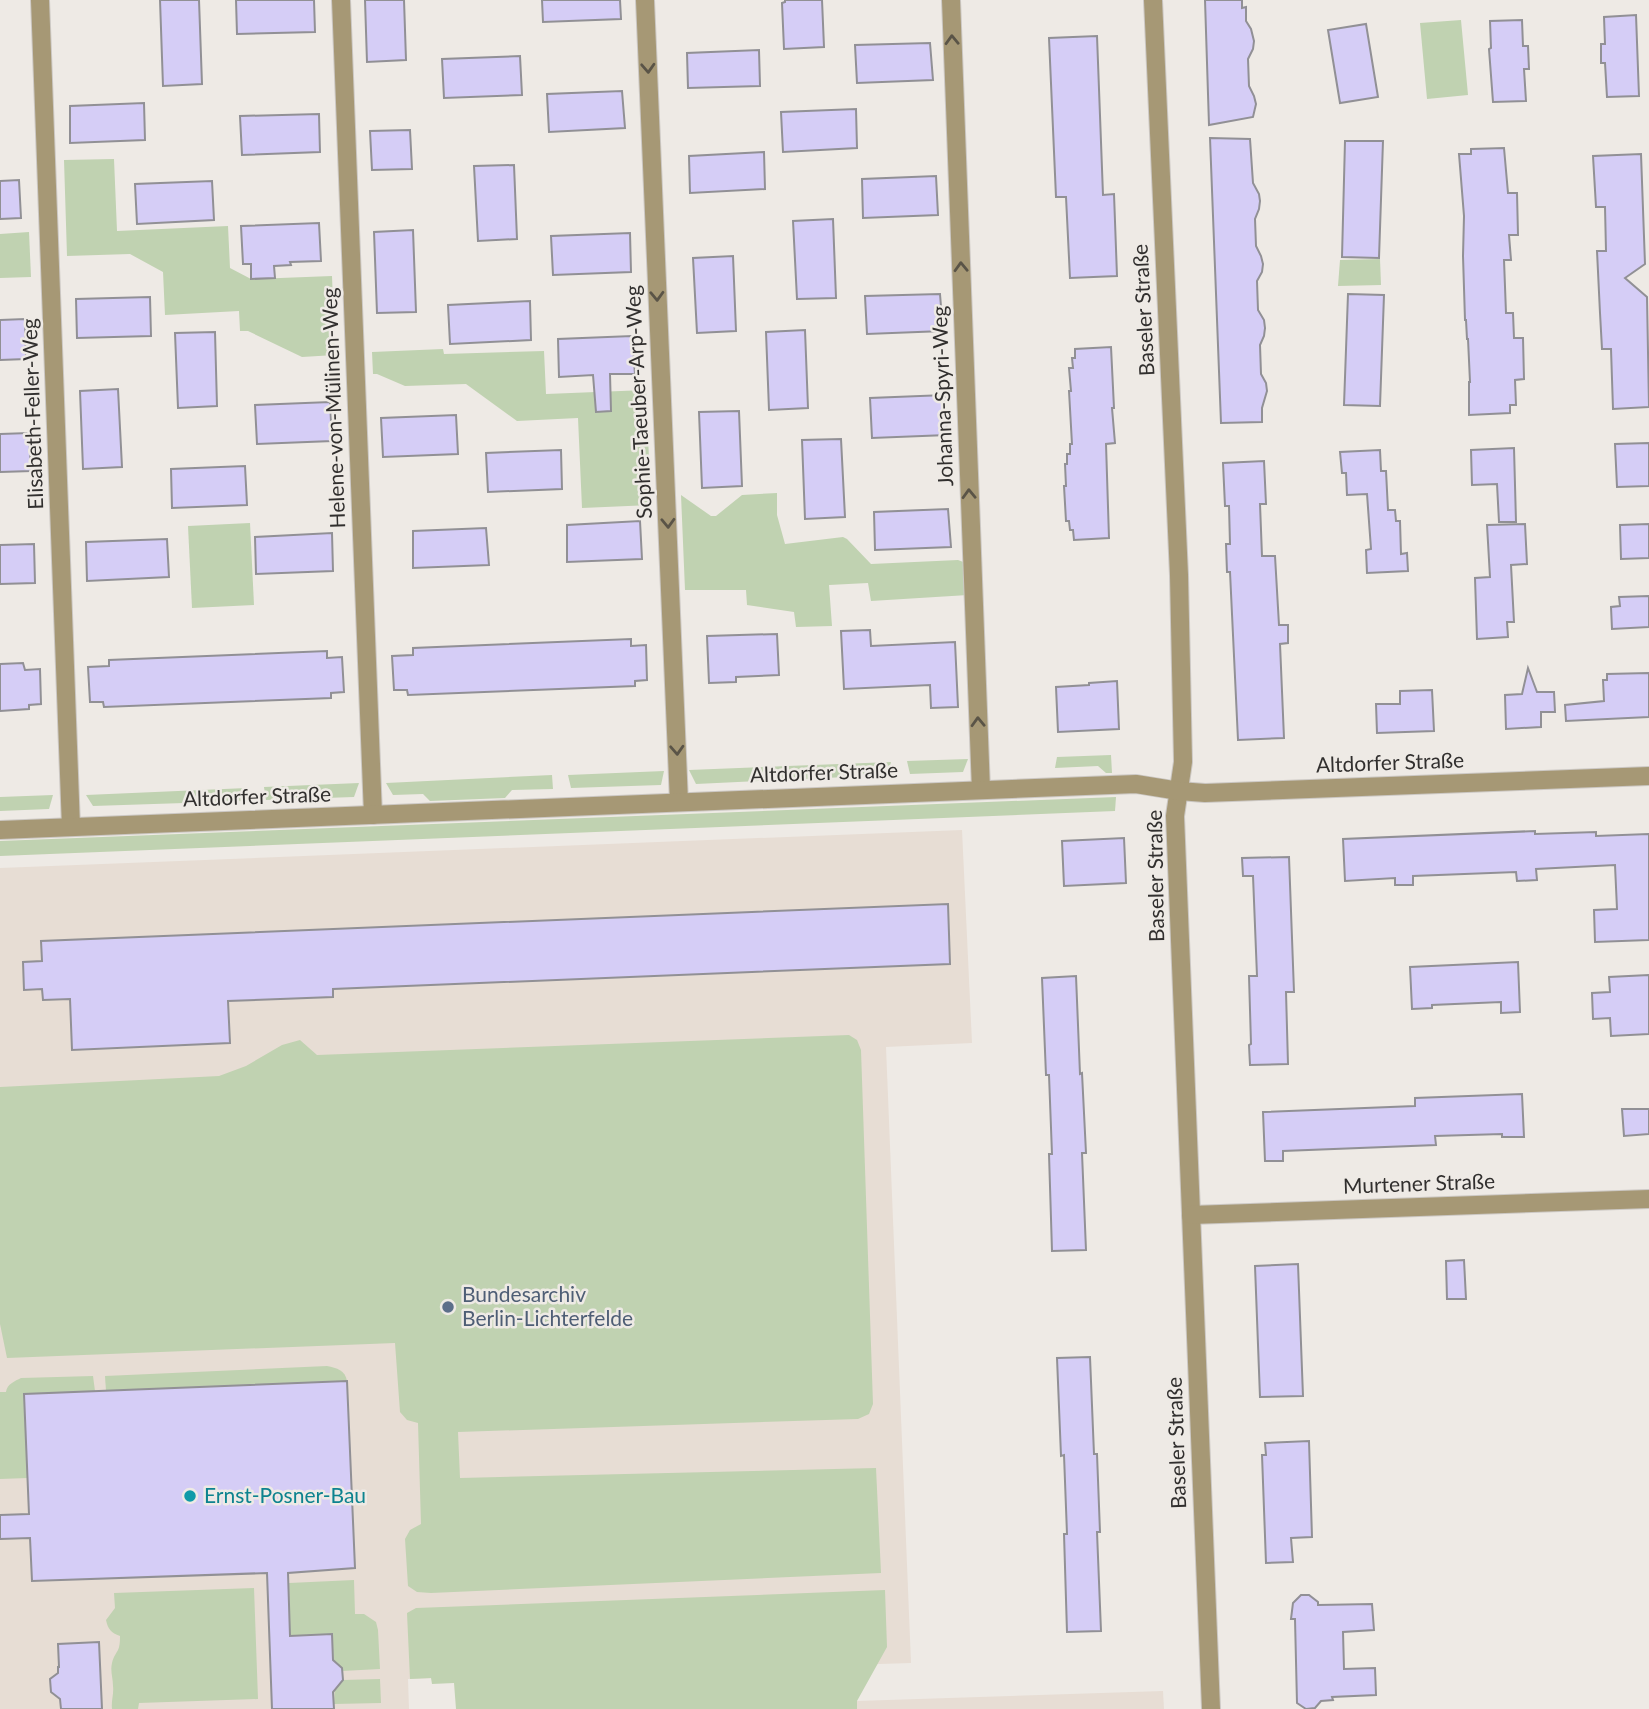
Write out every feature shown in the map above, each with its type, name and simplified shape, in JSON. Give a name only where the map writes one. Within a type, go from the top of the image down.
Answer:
[{"type":"street","name":"Elisabeth-Feller-Weg","points":[[40,0],[71,827]]},
{"type":"street","name":"Helene-von-Mülinen-Weg","points":[[341,0],[373,815]]},
{"type":"street","name":"Sophie-Taeuber-Arp-Weg","points":[[645,0],[678,802]]},
{"type":"street","name":"Johanna-Spyri-Weg","points":[[951,0],[981,790]]},
{"type":"street","name":"Baseler Straße","points":[[1153,0],[1179,575],[1183,762],[1175,816],[1211,1709]]},
{"type":"street","name":"Altdorfer Straße","points":[[0,830],[1136,783],[1178,791],[1219,793],[1649,776]]},
{"type":"street","name":"Murtener Straße","points":[[1191,1215],[1649,1199]]},
{"type":"shaded area","name":"Bundesarchiv Berlin-Lichterfelde","points":[[962,830],[972,1043],[886,1047],[911,1663],[408,1679],[409,1709],[0,1709],[0,868]]},
{"type":"shaded area","points":[[1163,1691],[1164,1709],[857,1709],[857,1701]]},
{"type":"green space","points":[[1461,20],[1468,95],[1427,99],[1420,23]]},
{"type":"green space","points":[[114,159],[117,231],[228,226],[230,268],[251,279],[332,276],[335,355],[302,357],[248,331],[240,331],[239,311],[165,315],[163,272],[130,254],[67,256],[64,160]]},
{"type":"green space","points":[[29,232],[31,277],[0,278],[0,234]]},
{"type":"green space","points":[[1380,259],[1381,285],[1338,286],[1340,260]]},
{"type":"green space","points":[[443,349],[444,354],[544,351],[546,394],[646,390],[651,505],[582,508],[578,418],[517,421],[466,384],[405,386],[373,374],[372,352]]},
{"type":"green space","points":[[777,493],[777,515],[785,544],[843,537],[871,564],[958,560],[966,563],[968,595],[871,601],[868,583],[829,585],[832,626],[796,627],[794,612],[747,605],[746,590],[685,590],[681,495],[711,516],[716,516],[742,495]]},
{"type":"green space","points":[[250,523],[254,605],[192,608],[188,526]]},
{"type":"green space","points":[[1111,755],[1112,773],[1106,773],[1098,766],[1055,768],[1057,757]]},
{"type":"green space","points":[[968,759],[963,772],[910,774],[907,761]]},
{"type":"green space","points":[[891,762],[888,775],[696,784],[689,770]]},
{"type":"green space","points":[[664,771],[661,785],[571,788],[568,775]]},
{"type":"green space","points":[[552,775],[553,789],[512,790],[505,798],[430,801],[423,794],[393,795],[386,783]]},
{"type":"green space","points":[[359,783],[354,797],[266,800],[264,787]]},
{"type":"green space","points":[[247,788],[245,801],[93,806],[86,795]]},
{"type":"green space","points":[[53,795],[49,809],[0,811],[0,797]]},
{"type":"green space","points":[[1116,797],[1115,811],[0,856],[0,841]]},
{"type":"green space","points":[[849,1035],[857,1040],[861,1050],[873,1404],[869,1414],[858,1419],[458,1432],[460,1478],[876,1468],[881,1573],[417,1592],[408,1586],[405,1539],[410,1530],[421,1524],[418,1423],[407,1420],[400,1412],[395,1343],[7,1358],[0,1324],[0,1087],[219,1076],[246,1066],[282,1045],[300,1040],[317,1055]]},
{"type":"green space","points":[[327,1366],[340,1370],[347,1381],[106,1391],[105,1376]]},
{"type":"green space","points":[[93,1376],[95,1391],[24,1394],[28,1478],[0,1479],[0,1392],[6,1392],[10,1385],[21,1378]]},
{"type":"green space","points":[[354,1580],[355,1614],[364,1614],[376,1622],[380,1669],[342,1671],[339,1666],[334,1666],[332,1634],[290,1636],[289,1583]]},
{"type":"green space","points":[[254,1588],[258,1699],[139,1703],[138,1709],[112,1709],[111,1666],[119,1649],[120,1636],[110,1630],[106,1620],[115,1608],[114,1593]]},
{"type":"green space","points":[[885,1590],[887,1647],[857,1701],[857,1709],[456,1709],[454,1683],[432,1684],[431,1678],[410,1679],[407,1613],[416,1608]]},
{"type":"green space","points":[[380,1679],[381,1703],[334,1704],[335,1685],[339,1685],[343,1680]]},
{"type":"building","points":[[160,0],[199,0],[202,84],[163,86]]},
{"type":"building","points":[[236,0],[314,0],[315,32],[237,34]]},
{"type":"building","points":[[365,0],[404,0],[406,60],[367,62]]},
{"type":"building","points":[[542,0],[620,0],[621,19],[543,22]]},
{"type":"building","points":[[785,0],[822,0],[824,47],[784,49],[782,3]]},
{"type":"building","points":[[1205,0],[1242,0],[1242,8],[1246,7],[1246,21],[1254,41],[1248,59],[1249,86],[1256,104],[1253,117],[1209,125]]},
{"type":"building","points":[[1636,15],[1639,96],[1607,97],[1605,63],[1601,63],[1601,44],[1605,44],[1604,17]]},
{"type":"building","points":[[1522,20],[1523,46],[1528,46],[1529,69],[1524,69],[1526,101],[1493,102],[1490,21]]},
{"type":"building","points":[[1366,24],[1378,97],[1340,103],[1328,30]]},
{"type":"building","points":[[1097,36],[1103,195],[1114,194],[1117,276],[1070,278],[1066,197],[1056,197],[1049,38]]},
{"type":"building","points":[[930,43],[933,80],[857,83],[855,45]]},
{"type":"building","points":[[759,50],[760,86],[688,88],[687,53]]},
{"type":"building","points":[[520,56],[522,95],[444,98],[442,59]]},
{"type":"building","points":[[622,91],[625,128],[549,132],[547,94]]},
{"type":"building","points":[[144,103],[145,140],[70,143],[70,106]]},
{"type":"building","points":[[856,109],[857,148],[783,152],[781,112]]},
{"type":"building","points":[[319,114],[320,152],[242,155],[240,116]]},
{"type":"building","points":[[410,130],[412,169],[372,170],[370,131]]},
{"type":"building","points":[[1210,138],[1250,139],[1253,183],[1260,201],[1255,219],[1256,246],[1263,264],[1257,281],[1258,310],[1265,328],[1260,345],[1261,374],[1267,391],[1262,408],[1262,422],[1221,423]]},
{"type":"building","points":[[1345,141],[1383,141],[1379,258],[1342,257]]},
{"type":"building","points":[[1504,148],[1508,193],[1517,193],[1518,235],[1509,235],[1511,260],[1504,260],[1506,313],[1513,313],[1514,338],[1523,338],[1524,379],[1515,380],[1516,405],[1510,405],[1510,413],[1469,415],[1464,216],[1459,154],[1471,154],[1471,149]]},
{"type":"building","points":[[764,152],[765,189],[690,193],[689,156]]},
{"type":"building","points":[[1641,154],[1645,264],[1625,278],[1647,297],[1649,407],[1613,409],[1611,349],[1602,349],[1597,251],[1606,251],[1605,207],[1596,207],[1593,156]]},
{"type":"building","points":[[514,165],[517,239],[478,241],[474,166]]},
{"type":"building","points":[[936,176],[938,215],[863,218],[862,179]]},
{"type":"building","points":[[19,180],[21,218],[0,219],[0,181]]},
{"type":"building","points":[[212,181],[214,220],[137,224],[135,184]]},
{"type":"building","points":[[833,219],[836,298],[797,299],[793,221]]},
{"type":"building","points":[[319,223],[321,261],[290,262],[291,265],[274,266],[275,278],[251,279],[251,264],[243,264],[241,226]]},
{"type":"building","points":[[413,230],[416,312],[377,313],[374,232]]},
{"type":"building","points":[[630,233],[631,272],[553,275],[551,236]]},
{"type":"building","points":[[733,256],[736,331],[697,333],[693,258]]},
{"type":"building","points":[[940,294],[943,331],[867,334],[865,296]]},
{"type":"building","points":[[1348,294],[1384,295],[1380,406],[1344,405]]},
{"type":"building","points":[[150,297],[151,336],[77,338],[76,299]]},
{"type":"building","points":[[530,301],[531,340],[450,344],[448,305]]},
{"type":"building","points":[[25,319],[26,359],[0,360],[0,320]]},
{"type":"building","points":[[805,330],[808,408],[769,410],[766,332]]},
{"type":"building","points":[[215,332],[217,406],[178,408],[175,333]]},
{"type":"building","points":[[632,336],[635,374],[610,374],[611,411],[596,412],[593,375],[559,377],[558,339]]},
{"type":"building","points":[[1111,347],[1115,443],[1106,444],[1109,538],[1074,540],[1073,530],[1070,530],[1069,521],[1066,521],[1064,486],[1065,464],[1072,444],[1069,368],[1073,368],[1075,349]]},
{"type":"building","points":[[118,389],[122,467],[83,469],[80,391]]},
{"type":"building","points":[[945,395],[947,435],[872,438],[870,398]]},
{"type":"building","points":[[330,402],[332,441],[257,444],[255,405]]},
{"type":"building","points":[[739,411],[742,486],[702,488],[699,412]]},
{"type":"building","points":[[456,415],[458,454],[383,457],[381,418]]},
{"type":"building","points":[[29,433],[31,471],[0,472],[0,434]]},
{"type":"building","points":[[841,439],[845,517],[805,519],[802,440]]},
{"type":"building","points":[[1649,443],[1649,486],[1617,487],[1615,444]]},
{"type":"building","points":[[1514,448],[1516,522],[1499,522],[1497,484],[1472,485],[1471,450]]},
{"type":"building","points":[[561,450],[562,489],[488,492],[486,453]]},
{"type":"building","points":[[1380,450],[1381,471],[1386,471],[1388,510],[1395,510],[1396,521],[1400,521],[1401,554],[1407,553],[1408,571],[1367,573],[1366,550],[1371,549],[1367,494],[1347,495],[1346,473],[1342,473],[1340,452]]},
{"type":"building","points":[[1264,461],[1266,504],[1260,504],[1262,556],[1275,556],[1279,625],[1288,625],[1288,643],[1280,644],[1284,738],[1238,740],[1230,572],[1227,572],[1226,544],[1230,544],[1229,506],[1225,506],[1223,463]]},
{"type":"building","points":[[245,466],[247,505],[172,508],[171,469]]},
{"type":"building","points":[[948,509],[951,547],[875,550],[874,512]]},
{"type":"building","points":[[640,521],[642,559],[567,562],[567,525]]},
{"type":"building","points":[[1525,524],[1527,564],[1511,565],[1514,622],[1507,622],[1508,637],[1477,639],[1475,578],[1490,577],[1487,525]]},
{"type":"building","points":[[1649,524],[1649,558],[1621,559],[1620,525]]},
{"type":"building","points":[[486,528],[489,565],[413,568],[413,531]]},
{"type":"building","points":[[332,533],[333,571],[256,574],[255,537]]},
{"type":"building","points":[[167,539],[169,577],[87,581],[86,542]]},
{"type":"building","points":[[34,544],[35,583],[0,584],[0,545]]},
{"type":"building","points":[[1649,596],[1649,627],[1612,629],[1611,607],[1620,606],[1619,597]]},
{"type":"building","points":[[870,630],[871,646],[955,642],[958,707],[931,708],[930,685],[844,689],[841,631]]},
{"type":"building","points":[[777,634],[779,675],[736,677],[736,682],[709,683],[707,636]]},
{"type":"building","points":[[631,639],[631,646],[646,645],[647,680],[635,681],[635,686],[408,695],[407,690],[394,690],[392,656],[413,655],[413,648]]},
{"type":"building","points":[[327,651],[327,658],[342,657],[344,692],[331,693],[331,698],[104,707],[103,702],[90,702],[88,667],[109,666],[109,660]]},
{"type":"building","points":[[23,663],[25,670],[40,669],[41,704],[29,705],[29,709],[0,711],[0,664]]},
{"type":"building","points":[[1528,668],[1537,692],[1554,692],[1555,712],[1541,712],[1541,727],[1506,729],[1505,695],[1522,694]]},
{"type":"building","points":[[1649,673],[1649,717],[1566,721],[1565,705],[1604,701],[1603,680],[1607,680],[1607,674]]},
{"type":"building","points":[[1117,681],[1119,729],[1058,732],[1056,687]]},
{"type":"building","points":[[1432,690],[1434,731],[1377,733],[1376,704],[1400,704],[1400,691]]},
{"type":"building","points":[[1535,831],[1535,834],[1596,832],[1596,836],[1649,834],[1649,940],[1595,942],[1594,910],[1617,909],[1615,865],[1536,869],[1537,880],[1517,881],[1516,872],[1413,876],[1413,885],[1395,885],[1395,878],[1345,881],[1343,839]]},
{"type":"building","points":[[1124,838],[1126,883],[1064,886],[1062,841]]},
{"type":"building","points":[[1289,857],[1294,992],[1286,992],[1288,1064],[1250,1065],[1249,976],[1257,976],[1253,876],[1243,876],[1242,858]]},
{"type":"building","points":[[948,904],[950,964],[333,989],[333,997],[228,1001],[230,1043],[72,1050],[70,999],[43,1000],[42,989],[24,990],[23,962],[42,961],[41,941]]},
{"type":"building","points":[[1518,962],[1520,1012],[1501,1013],[1501,1002],[1432,1005],[1432,1008],[1412,1009],[1410,967]]},
{"type":"building","points":[[1649,975],[1649,1034],[1611,1036],[1610,1018],[1593,1019],[1592,993],[1610,992],[1609,977]]},
{"type":"building","points":[[1076,976],[1086,1153],[1082,1153],[1086,1250],[1052,1251],[1049,1154],[1052,1154],[1042,978]]},
{"type":"building","points":[[1522,1094],[1524,1137],[1502,1137],[1502,1134],[1435,1136],[1436,1145],[1283,1151],[1283,1161],[1265,1161],[1263,1112],[1415,1106],[1415,1098]]},
{"type":"building","points":[[1622,1109],[1649,1109],[1649,1134],[1624,1136]]},
{"type":"building","points":[[1464,1260],[1466,1299],[1447,1299],[1446,1261]]},
{"type":"building","points":[[1298,1264],[1303,1396],[1260,1397],[1255,1266]]},
{"type":"building","points":[[1090,1357],[1094,1454],[1097,1454],[1101,1631],[1067,1632],[1064,1534],[1067,1534],[1057,1358]]},
{"type":"building","name":"Ernst-Posner-Bau","points":[[347,1381],[355,1568],[288,1573],[290,1636],[332,1634],[333,1660],[342,1668],[343,1680],[333,1692],[334,1709],[272,1709],[267,1573],[32,1581],[30,1538],[0,1539],[0,1515],[29,1514],[24,1394]]},
{"type":"building","points":[[1309,1441],[1312,1537],[1291,1538],[1293,1562],[1266,1563],[1262,1455],[1266,1455],[1265,1443]]},
{"type":"building","points":[[1301,1595],[1309,1595],[1318,1605],[1372,1604],[1374,1630],[1343,1632],[1344,1669],[1375,1668],[1376,1695],[1332,1697],[1333,1700],[1321,1701],[1315,1708],[1306,1709],[1297,1703],[1295,1619],[1291,1619],[1293,1603]]},
{"type":"building","points":[[99,1642],[102,1709],[61,1709],[60,1699],[51,1692],[50,1679],[58,1673],[58,1644]]},
{"type":"place","name":"Bundesarchiv Berlin-Lichterfelde","points":[[448,1307]]},
{"type":"place","name":"Ernst-Posner-Bau","points":[[190,1496]]}]
